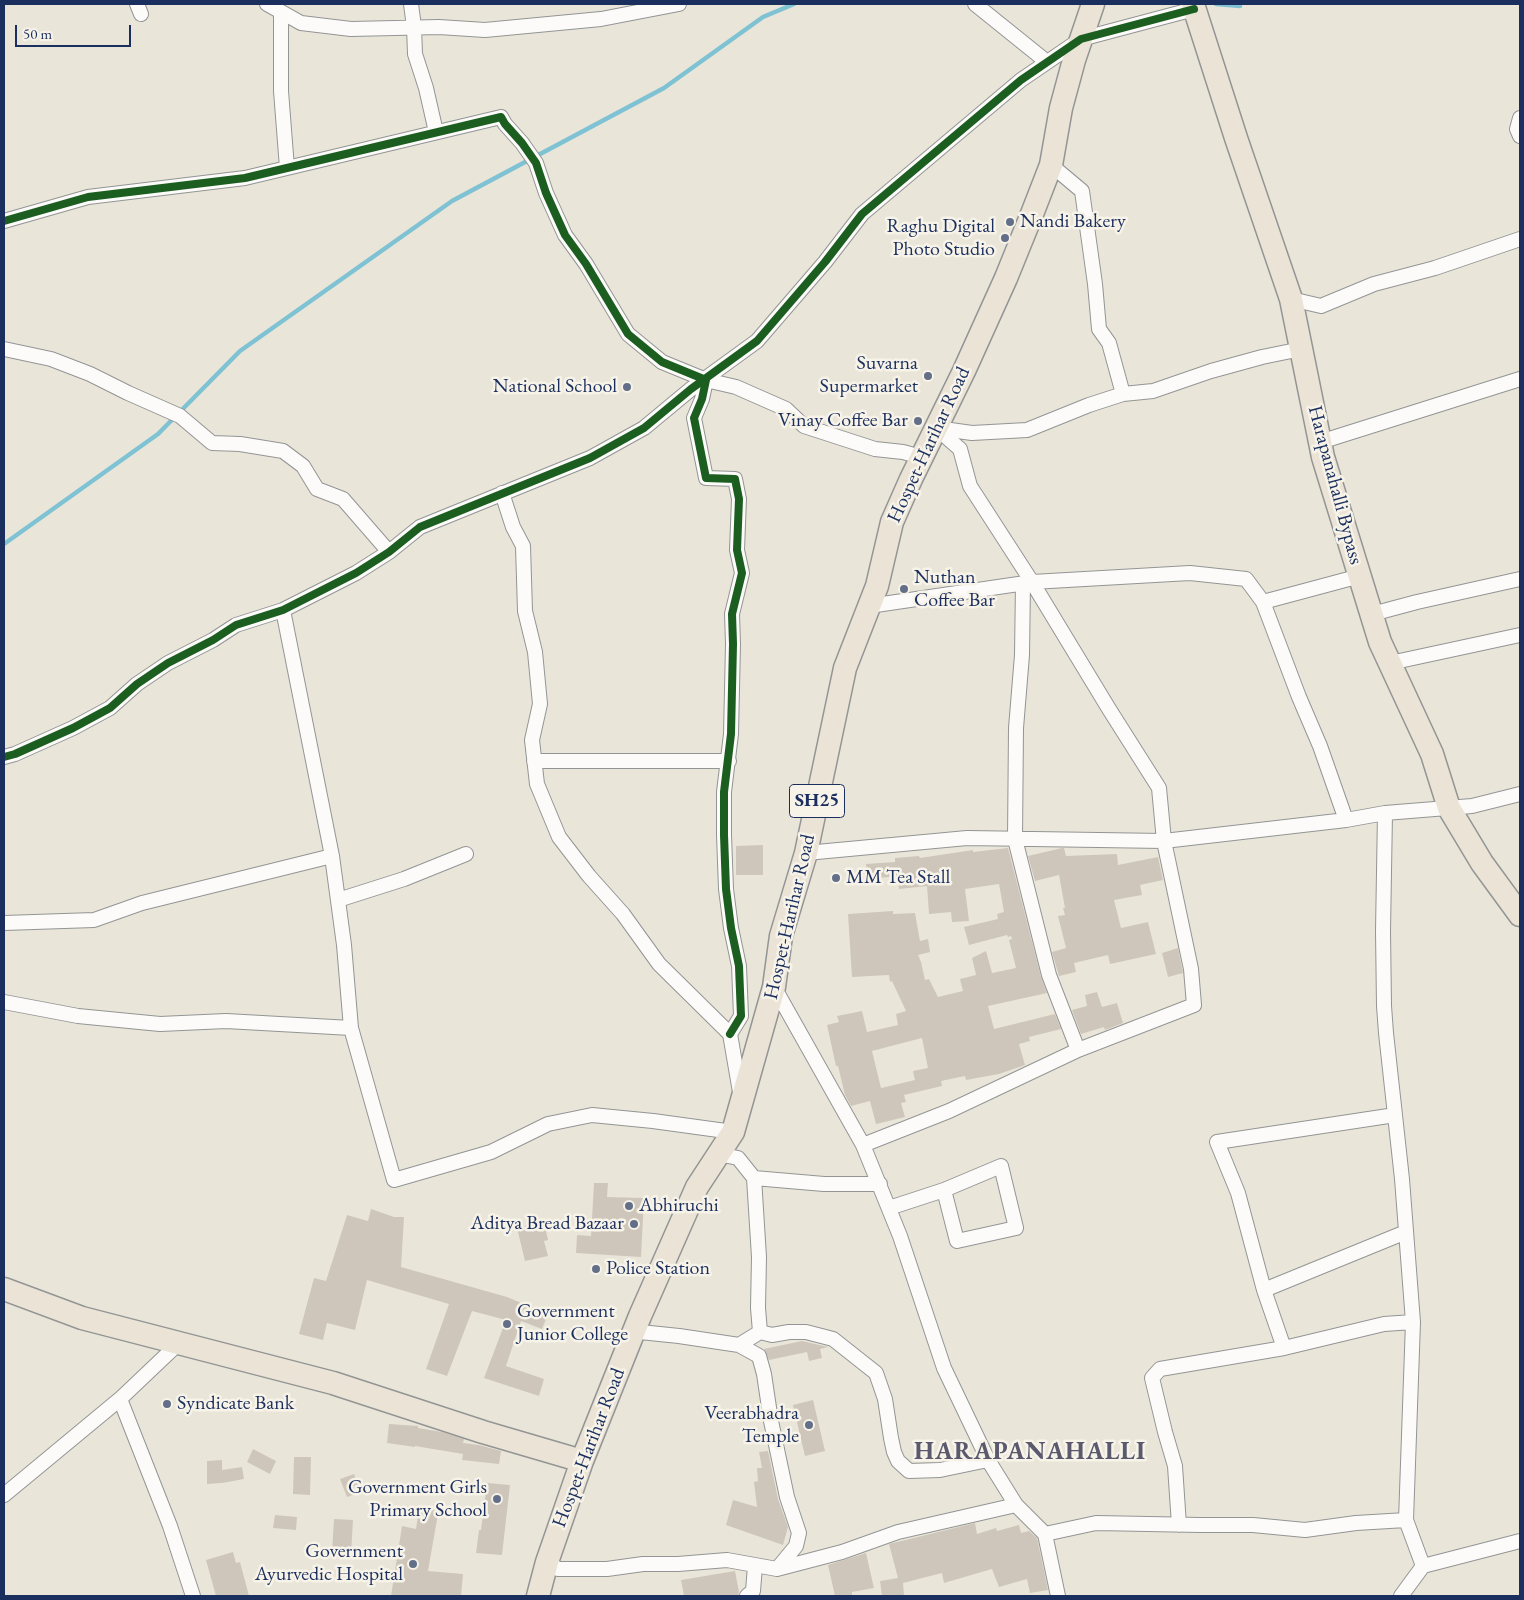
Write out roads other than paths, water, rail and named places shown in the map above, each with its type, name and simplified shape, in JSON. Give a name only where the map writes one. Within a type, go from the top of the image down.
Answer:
[{"type":"main road","name":"Hospet-Harihar Road","points":[[538,1596],[547,1562],[582,1461],[633,1333],[697,1187],[733,1132],[774,987],[781,936],[806,853],[845,668],[877,586],[892,522],[1006,278],[1051,165],[1061,108],[1093,4]]},
{"type":"main road","name":"Harapanahalli Bypass","points":[[1193,6],[1291,299],[1323,457],[1380,642],[1432,754],[1448,808],[1482,863],[1520,916]]},
{"type":"main road","points":[[4,1289],[82,1318],[333,1383],[483,1432],[582,1461]]},
{"type":"street","points":[[267,4],[301,23],[351,29],[414,27],[485,30],[601,20],[679,4]]},
{"type":"street","points":[[411,4],[415,54],[426,88],[436,132]]},
{"type":"street","points":[[975,4],[1047,62]]},
{"type":"street","points":[[4,757],[74,728],[110,708],[137,684],[168,663],[236,626],[283,610],[356,573],[389,552],[420,527],[590,458],[644,428],[691,389],[706,380],[757,341],[862,214],[1021,80],[1081,39],[1193,6]]},
{"type":"street","points":[[281,12],[281,91],[287,168]]},
{"type":"street","points":[[4,221],[88,196],[245,178],[501,118],[536,163],[546,193],[565,235],[586,264],[628,334],[662,362],[706,380],[736,387],[786,409],[804,426],[875,449],[903,452],[922,457]]},
{"type":"street","points":[[1520,118],[1517,129],[1520,136]]},
{"type":"street","points":[[1051,165],[1082,191],[1095,284],[1099,329],[1109,343],[1123,394]]},
{"type":"street","points":[[1291,299],[1320,306],[1374,284],[1434,268],[1520,240]]},
{"type":"street","points":[[4,349],[51,359],[90,374],[180,416],[212,443],[240,444],[282,451],[303,466],[318,489],[343,499],[389,552]]},
{"type":"street","points":[[936,428],[972,433],[1027,430],[1089,405],[1123,394],[1154,391],[1219,368],[1301,349]]},
{"type":"street","points":[[1320,442],[1520,379]]},
{"type":"street","points":[[706,380],[702,400],[694,418],[706,478],[735,479],[739,499],[736,550],[742,573],[732,614],[733,652],[729,761],[724,792],[726,889],[731,928],[739,966],[741,1016],[730,1034]]},
{"type":"street","points":[[864,1145],[949,1111],[1078,1050],[1194,1005],[1192,969],[1164,842],[1160,788],[1028,582],[970,486],[960,449],[936,428]]},
{"type":"street","points":[[502,493],[513,527],[523,546],[525,611],[534,652],[540,704],[532,740],[537,784],[559,836],[589,876],[622,914],[659,964],[730,1034],[742,1100]]},
{"type":"street","points":[[870,606],[1028,582],[1190,573],[1246,579],[1263,602],[1320,746],[1346,820]]},
{"type":"street","points":[[1263,602],[1360,576]]},
{"type":"street","points":[[1372,614],[1520,579]]},
{"type":"street","points":[[1028,582],[1016,728],[1015,839],[1049,975],[1078,1050]]},
{"type":"street","points":[[283,610],[332,856],[344,945],[351,1028],[394,1180],[491,1152],[548,1124],[592,1115],[733,1132]]},
{"type":"street","points":[[1390,663],[1520,635]]},
{"type":"street","points":[[534,761],[729,761]]},
{"type":"street","points":[[806,853],[967,838],[1164,842],[1346,820],[1385,813],[1472,806],[1520,794]]},
{"type":"street","points":[[1385,813],[1384,1006],[1413,1322],[1406,1520],[1423,1566]]},
{"type":"street","points":[[338,900],[404,879],[466,854]]},
{"type":"street","points":[[4,924],[94,920],[142,903],[332,856]]},
{"type":"street","points":[[774,987],[864,1145],[900,1236],[944,1368],[988,1460],[1016,1505],[1045,1534],[1058,1596]]},
{"type":"street","points":[[4,1002],[78,1016],[160,1024],[226,1020],[351,1028]]},
{"type":"street","points":[[1284,1348],[1264,1290],[1238,1194],[1217,1142],[1395,1115]]},
{"type":"street","points":[[718,1154],[738,1158],[754,1178],[759,1257],[758,1308],[760,1332]]},
{"type":"street","points":[[889,1208],[944,1190],[1001,1166],[1016,1228],[957,1241],[944,1190]]},
{"type":"street","points":[[754,1178],[824,1184],[880,1184]]},
{"type":"street","points":[[1264,1290],[1406,1232]]},
{"type":"street","points":[[1179,1525],[1175,1466],[1152,1378],[1160,1368],[1284,1348],[1384,1324],[1413,1322]]},
{"type":"street","points":[[739,1345],[760,1332],[772,1334],[806,1332],[833,1339],[876,1373],[885,1399],[894,1452],[898,1461],[909,1471],[940,1470],[988,1460]]},
{"type":"street","points":[[633,1333],[678,1336],[739,1345],[759,1356],[787,1497],[799,1533],[796,1546],[777,1569]]},
{"type":"street","points":[[4,1495],[120,1399],[179,1343]]},
{"type":"street","points":[[120,1399],[170,1526],[192,1596]]},
{"type":"street","points":[[547,1562],[558,1569],[607,1569],[643,1564],[678,1564],[727,1560],[777,1569],[842,1552],[898,1532],[1016,1505]]},
{"type":"street","points":[[1045,1534],[1096,1523],[1253,1524],[1305,1530],[1356,1523],[1406,1520]]},
{"type":"street","points":[[1401,1596],[1423,1566],[1520,1541]]},
{"type":"street","points":[[747,1596],[753,1591],[755,1566]]},
{"type":"waterway","points":[[4,544],[158,434],[240,351],[452,201],[664,88],[763,17],[794,4]]},
{"type":"waterway","points":[[1216,4],[1240,6]]},
{"type":"place","name":"Nandi Bakery","points":[[1010,222]]},
{"type":"place","name":"Raghu Digital Photo Studio","points":[[1005,238]]},
{"type":"place","name":"Suvarna Supermarket","points":[[928,376]]},
{"type":"place","name":"National School","points":[[627,387]]},
{"type":"place","name":"Vinay Coffee Bar","points":[[918,421]]},
{"type":"place","name":"Nuthan Coffee Bar","points":[[904,589]]},
{"type":"place","name":"MM Tea Stall","points":[[836,878]]},
{"type":"place","name":"Abhiruchi","points":[[629,1206]]},
{"type":"place","name":"Aditya Bread Bazaar","points":[[634,1224]]},
{"type":"place","name":"Police Station","points":[[596,1269]]},
{"type":"place","name":"Government Junior College","points":[[507,1324]]},
{"type":"place","name":"Syndicate Bank","points":[[167,1404]]},
{"type":"place","name":"Veerabhadra Temple","points":[[809,1425]]},
{"type":"place","name":"Government Girls Primary School","points":[[497,1499]]},
{"type":"place","name":"Government Ayurvedic Hospital","points":[[413,1564]]},
{"type":"district","name":"HARAPANAHALLI","points":[[1030,1452]]}]
